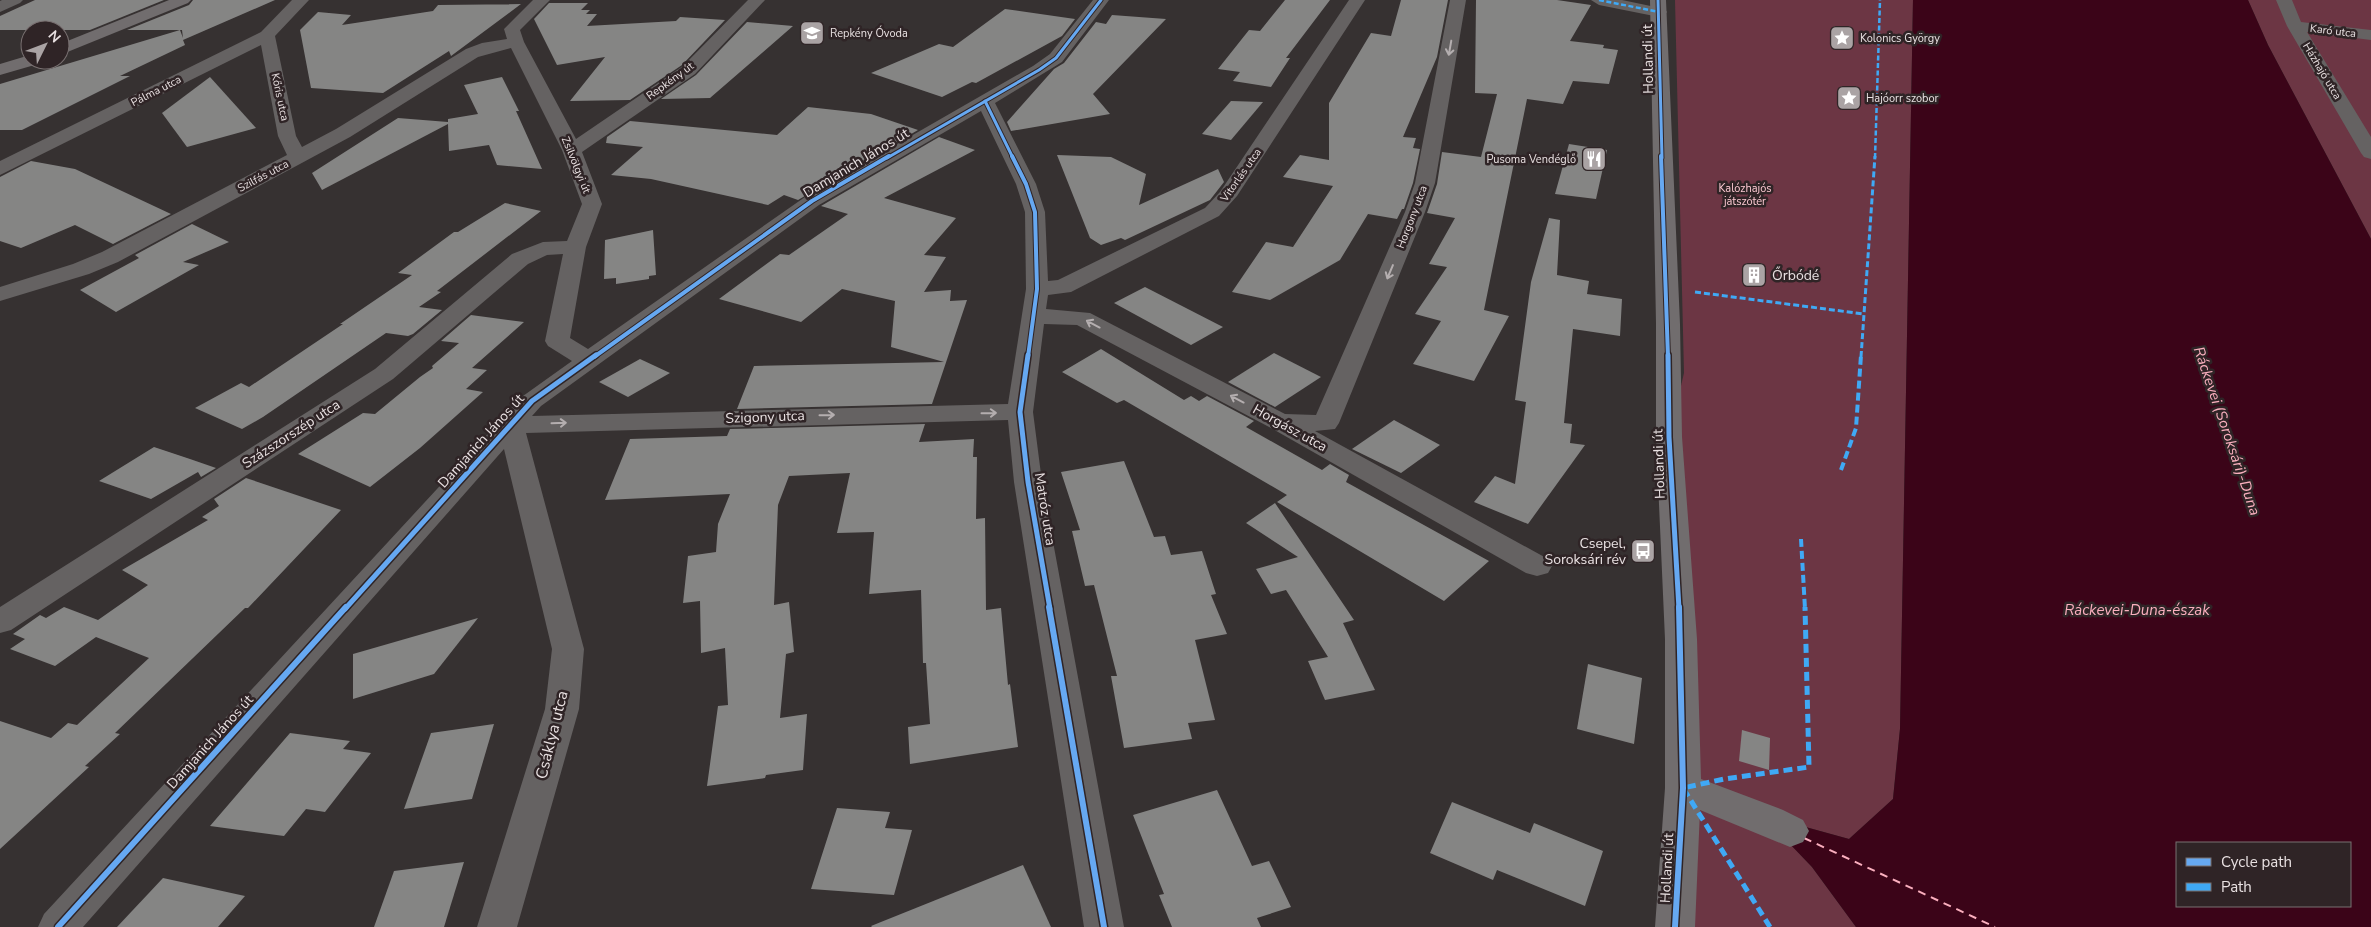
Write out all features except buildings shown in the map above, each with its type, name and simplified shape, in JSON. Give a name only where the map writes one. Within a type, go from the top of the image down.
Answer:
[{"type":"street","points":[[0,7],[15,0]]},
{"type":"street","points":[[70,46],[183,0]]},
{"type":"street","name":"Pálma utca","points":[[0,169],[267,35],[301,0]]},
{"type":"street","points":[[516,42],[512,29],[542,0]]},
{"type":"street","name":"Repkény út","points":[[572,150],[689,70],[757,0]]},
{"type":"street","name":"Damjanich János út","points":[[58,927],[532,401],[847,178],[985,101],[1056,58],[1101,0]]},
{"type":"street","name":"Vitorlás utca","points":[[1037,289],[1063,287],[1212,212],[1228,196],[1357,0]]},
{"type":"street","name":"Horgony utca","points":[[1323,433],[1415,212],[1422,190],[1458,0]]},
{"type":"street","points":[[1599,0],[1659,6]]},
{"type":"street","name":"Házhajó utca","points":[[2284,0],[2295,26],[2368,145]]},
{"type":"street","name":"Hollandi út","points":[[1659,6],[1660,118],[1668,324],[1669,437],[1681,639],[1683,788],[1675,927]]},
{"type":"street","name":"Karó utca","points":[[2295,26],[2371,36]]},
{"type":"street","name":"Kőris utca","points":[[267,35],[287,136],[298,157]]},
{"type":"street","name":"Szilfás utca","points":[[0,294],[81,270],[110,257],[343,133],[472,53],[488,47],[516,42]]},
{"type":"street","name":"Zsilvölgyi út","points":[[516,42],[572,150],[592,204],[575,247],[557,341],[590,361]]},
{"type":"street","points":[[0,70],[20,64]]},
{"type":"street","name":"Matróz utca","points":[[985,101],[1026,184],[1035,212],[1037,289],[1020,412],[1028,482],[1104,927]]},
{"type":"street","points":[[287,136],[343,133]]},
{"type":"street","name":"Százszorszép utca","points":[[0,622],[384,374],[520,258],[543,249],[575,247]]},
{"type":"street","name":"Horgász utca","points":[[1034,316],[1082,318],[1280,422],[1323,433],[1537,566]]},
{"type":"street","name":"Szigony utca","points":[[511,425],[1020,412]]},
{"type":"street","name":"Csáklya utca","points":[[497,927],[562,709],[568,650],[511,425]]},
{"type":"street","points":[[1683,788],[1770,821],[1790,831]]},
{"type":"green space","name":"Kalózhajós játszótér","points":[[1675,0],[1913,0],[1900,729],[1893,799],[1849,839],[1791,823],[1790,844],[1812,867],[1856,927],[1675,927],[1669,437],[1684,373]]},
{"type":"green space","points":[[2248,0],[2371,0],[2371,239],[2268,45]]},
{"type":"water","name":"Ráckevei-Duna-észak","points":[[1913,0],[2248,0],[2268,45],[2371,239],[2371,927],[1856,927],[1812,867],[1790,844],[1791,823],[1849,839],[1893,799],[1900,729]]},
{"type":"ferry route","points":[[1804,838],[1995,927]]},
{"type":"marked path","points":[[1599,0],[1659,12]]},
{"type":"marked path","points":[[1841,470],[1856,428],[1873,202],[1880,0]]},
{"type":"marked path","points":[[1695,292],[1864,314]]},
{"type":"marked path","points":[[1770,927],[1683,788],[1724,779],[1809,767],[1806,627],[1801,539]]},
{"type":"cycle path","points":[[58,927],[532,401],[812,201],[1039,70],[1056,58],[1101,0]]},
{"type":"cycle path","points":[[1658,0],[1660,118],[1668,324],[1669,437],[1681,639],[1683,788],[1675,927]]},
{"type":"cycle path","points":[[985,101],[1026,184],[1035,212],[1037,289],[1020,412],[1028,482],[1104,927]]},
{"type":"place","name":"Repkény Óvoda","points":[[812,33]]},
{"type":"place","name":"Kolonics György","points":[[1842,38]]},
{"type":"place","name":"Hajóorr szobor","points":[[1849,98]]},
{"type":"place","name":"Pusoma Vendéglő","points":[[1594,159]]},
{"type":"place","name":"Őrbódé","points":[[1754,275]]},
{"type":"place","name":"Csepel, Soroksári rév","points":[[1643,551]]},
{"type":"water label","name":"Ráckevei (Soroksári)-Duna","points":[[2227,431]]}]
